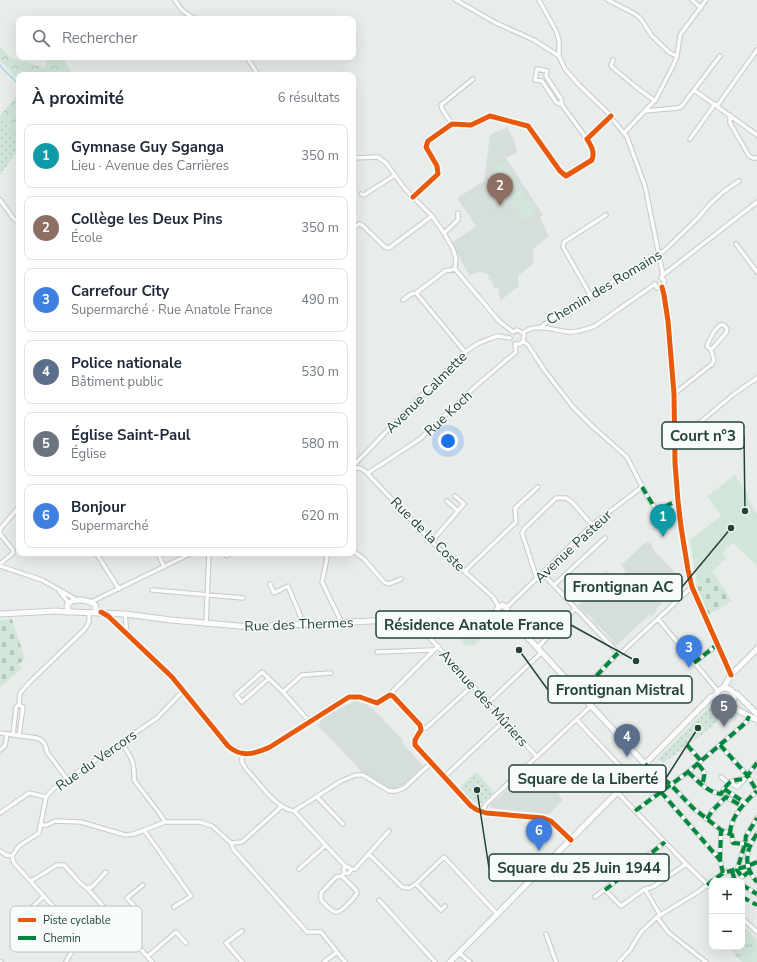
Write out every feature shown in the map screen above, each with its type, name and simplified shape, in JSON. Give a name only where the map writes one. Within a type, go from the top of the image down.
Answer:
[{"type":"main road","points":[[56,611],[76,600],[93,608]]},
{"type":"main road","points":[[68,604],[70,612]]},
{"type":"main road","points":[[506,614],[503,615],[498,613],[497,610],[499,607],[503,605],[506,608],[506,614],[645,764]]},
{"type":"main road","name":"Rue des Thermes","points":[[93,608],[101,612],[206,624],[250,627],[420,619],[452,619],[498,613]]},
{"type":"main road","points":[[0,614],[56,611],[70,612],[93,608]]},
{"type":"main road","points":[[450,962],[498,915],[711,697],[724,687],[731,677],[757,649]]},
{"type":"main road","points":[[728,706],[734,699],[731,677]]},
{"type":"main road","points":[[724,687],[737,694],[757,714]]},
{"type":"main road","points":[[717,693],[716,701],[718,703]]},
{"type":"main road","points":[[704,705],[718,703],[723,706],[728,706],[757,720]]},
{"type":"main road","points":[[749,716],[751,708]]},
{"type":"street","points":[[175,0],[179,8],[188,16]]},
{"type":"street","points":[[456,0],[496,23],[534,40],[559,56]]},
{"type":"street","points":[[539,0],[556,31],[559,40],[559,56],[561,63],[579,85],[611,116],[624,133],[630,143],[645,186],[664,283],[662,287],[668,321],[674,394],[675,463],[681,527],[692,587],[731,677]]},
{"type":"street","points":[[608,0],[638,17],[644,23],[652,36],[670,53],[677,56]]},
{"type":"street","points":[[692,0],[701,8]]},
{"type":"street","points":[[624,133],[655,101],[666,82],[677,56],[680,35],[706,0]]},
{"type":"street","points":[[690,139],[756,56],[757,50]]},
{"type":"street","points":[[645,111],[681,107],[720,56]]},
{"type":"street","points":[[249,60],[256,72]]},
{"type":"street","points":[[613,60],[611,66],[655,101]]},
{"type":"street","points":[[413,197],[438,174],[432,155],[426,146],[428,141],[452,124],[471,125],[490,116],[528,126],[560,171],[566,176],[592,160],[594,154],[593,150],[562,104],[561,99],[546,76],[547,71],[537,69],[535,80],[542,81],[556,102],[562,104]]},
{"type":"street","points":[[452,124],[441,105],[473,79]]},
{"type":"street","points":[[694,90],[757,135]]},
{"type":"street","points":[[730,115],[730,123],[749,156],[757,158]]},
{"type":"street","points":[[587,139],[611,116]]},
{"type":"street","points":[[356,158],[378,157],[386,163],[405,189],[432,216],[444,233],[455,254],[455,269],[499,320],[513,332]]},
{"type":"street","points":[[361,194],[364,195],[395,175]]},
{"type":"street","name":"Chemin des Romains","points":[[540,328],[551,319],[665,250],[714,200],[739,181]]},
{"type":"street","points":[[0,200],[16,220]]},
{"type":"street","points":[[523,333],[531,328],[569,332],[579,331],[604,320],[654,284],[656,279],[662,276],[757,202]]},
{"type":"street","points":[[444,233],[458,220],[458,213]]},
{"type":"street","points":[[591,296],[563,247],[564,242],[606,215]]},
{"type":"street","points":[[356,226],[362,224],[385,247],[389,248],[432,216]]},
{"type":"street","points":[[736,244],[757,272]]},
{"type":"street","points":[[403,300],[411,294],[416,294],[445,270],[455,269]]},
{"type":"street","points":[[654,284],[657,288],[662,287]]},
{"type":"street","points":[[416,294],[465,352]]},
{"type":"street","points":[[674,394],[712,364],[714,360],[711,350],[706,346],[716,328],[720,324],[724,325],[727,329],[726,333],[711,350]]},
{"type":"street","points":[[523,333],[519,330],[513,332],[510,338],[515,344],[520,344],[523,341]]},
{"type":"street","points":[[523,333],[523,341]]},
{"type":"street","name":"Avenue Calmette","points":[[356,464],[418,398],[465,352],[477,344],[498,336],[510,338]]},
{"type":"street","points":[[523,341],[528,345],[545,371],[573,407],[627,457],[652,505],[658,510],[672,503]]},
{"type":"street","name":"Rue Koch","points":[[368,473],[420,439],[477,385],[516,352],[515,344]]},
{"type":"street","points":[[675,441],[680,439],[734,394],[757,378]]},
{"type":"street","name":"Rue de la Coste","points":[[356,467],[368,473],[432,542],[493,597],[499,607]]},
{"type":"street","points":[[464,571],[516,522],[515,508],[538,487]]},
{"type":"street","name":"Avenue Pasteur","points":[[506,608],[538,579],[592,525],[642,488]]},
{"type":"street","points":[[432,542],[464,504],[455,496]]},
{"type":"street","points":[[538,579],[522,533],[524,529],[556,498],[566,498],[572,502],[592,525]]},
{"type":"street","points":[[447,501],[458,511]]},
{"type":"street","points":[[16,510],[0,529],[0,534],[13,550],[13,553],[0,565],[42,580],[76,600]]},
{"type":"street","points":[[554,585],[605,538]]},
{"type":"street","points":[[356,553],[364,559],[384,582],[389,584],[401,580]]},
{"type":"street","points":[[98,556],[119,589]]},
{"type":"street","points":[[159,556],[164,567]]},
{"type":"street","points":[[13,735],[16,707],[19,704],[20,693],[85,629],[90,622],[93,608],[100,598],[186,556]]},
{"type":"street","points":[[206,624],[209,556]]},
{"type":"street","points":[[326,556],[322,582],[342,623]]},
{"type":"street","points":[[543,574],[618,653]]},
{"type":"street","points":[[270,584],[274,593],[288,586],[304,625]]},
{"type":"street","points":[[580,693],[618,653],[621,653],[692,587]]},
{"type":"street","points":[[55,588],[68,604]]},
{"type":"street","points":[[152,590],[243,598]]},
{"type":"street","points":[[538,647],[575,609]]},
{"type":"street","points":[[101,612],[108,616],[172,677],[228,746],[234,751],[242,754],[264,750],[349,697],[360,697],[377,703],[390,695],[438,646]]},
{"type":"street","points":[[126,614],[127,634]]},
{"type":"street","name":"Avenue des Mûriers","points":[[420,619],[420,626],[537,757]]},
{"type":"street","points":[[658,619],[717,693]]},
{"type":"street","points":[[694,663],[718,644]]},
{"type":"street","points":[[377,652],[433,650]]},
{"type":"street","points":[[488,703],[542,652]]},
{"type":"street","points":[[268,678],[242,702],[236,695],[262,672],[283,692],[309,721]]},
{"type":"street","points":[[283,692],[302,675],[331,673]]},
{"type":"street","points":[[472,686],[426,728],[421,730],[415,740],[415,745],[472,806],[482,812],[543,818],[551,821],[571,840]]},
{"type":"street","name":"Rue du Vercors","points":[[12,856],[19,846],[39,833],[46,796],[52,789],[157,718],[183,691]]},
{"type":"street","points":[[390,695],[420,725],[421,730]]},
{"type":"street","points":[[19,704],[23,707],[19,736]]},
{"type":"street","points":[[482,812],[486,804],[591,706]]},
{"type":"street","points":[[635,811],[688,772],[747,721],[749,716]]},
{"type":"street","points":[[577,720],[632,778]]},
{"type":"street","points":[[444,777],[504,721]]},
{"type":"street","points":[[0,733],[37,738],[41,740],[67,779]]},
{"type":"street","points":[[0,750],[5,746],[7,734]]},
{"type":"street","points":[[121,742],[133,760],[135,770],[134,780],[165,822]]},
{"type":"street","points":[[687,745],[704,771],[705,775],[702,785]]},
{"type":"street","points":[[720,745],[747,775],[756,790],[736,814],[731,828],[733,843],[750,846]]},
{"type":"street","points":[[242,754],[242,762],[246,769],[281,807],[294,811],[318,798],[341,781],[356,775],[363,775],[389,791],[396,791],[404,788],[431,763]]},
{"type":"street","points":[[721,777],[737,787],[757,763]]},
{"type":"street","points":[[645,764],[671,785],[693,808],[721,830],[731,834]]},
{"type":"street","points":[[688,772],[710,791],[721,794],[743,804]]},
{"type":"street","points":[[721,794],[732,780],[745,779]]},
{"type":"street","points":[[724,789],[743,804]]},
{"type":"street","points":[[617,792],[707,885]]},
{"type":"street","points":[[661,792],[720,860]]},
{"type":"street","points":[[0,813],[29,793],[46,796]]},
{"type":"street","points":[[707,819],[712,811],[726,797]]},
{"type":"street","points":[[318,798],[343,824]]},
{"type":"street","points":[[231,843],[242,842],[281,807]]},
{"type":"street","points":[[294,811],[325,846],[346,867],[349,867],[350,870]]},
{"type":"street","points":[[737,870],[746,836],[757,818]]},
{"type":"street","points":[[41,825],[47,825],[55,821],[81,822],[125,835],[134,834],[165,822],[183,821],[206,823],[212,826],[231,843],[233,849],[307,932],[321,932],[345,962]]},
{"type":"street","points":[[144,830],[191,896],[174,907]]},
{"type":"street","points":[[721,830],[720,860],[723,873]]},
{"type":"street","points":[[346,867],[343,868],[343,874],[357,893],[342,910],[337,913],[321,900],[321,892],[336,877],[343,874],[347,874],[350,870],[355,869],[389,831]]},
{"type":"street","points":[[757,834],[750,846],[747,858],[750,871],[757,882]]},
{"type":"street","points":[[595,897],[665,842]]},
{"type":"street","points":[[299,869],[325,846]]},
{"type":"street","points":[[0,850],[12,856],[14,863],[53,906]]},
{"type":"street","points":[[369,854],[402,887],[409,888],[416,884],[444,857],[498,915]]},
{"type":"street","points":[[619,962],[630,950],[641,932],[659,916],[698,892],[723,873],[737,870],[757,862]]},
{"type":"street","points":[[604,890],[622,906],[645,889],[653,887],[686,864]]},
{"type":"street","points":[[31,881],[56,866],[64,866],[103,906]]},
{"type":"street","points":[[737,870],[742,877],[750,871]]},
{"type":"street","points":[[732,871],[734,878]]},
{"type":"street","points":[[87,888],[92,887],[106,872]]},
{"type":"street","points":[[416,884],[441,910],[445,906]]},
{"type":"street","points":[[134,906],[127,898],[143,885]]},
{"type":"street","points":[[745,887],[757,894]]},
{"type":"street","points":[[645,889],[668,932],[706,962]]},
{"type":"street","points":[[33,906],[44,896]]},
{"type":"street","points":[[379,900],[435,962]]},
{"type":"street","points":[[745,921],[757,932]]},
{"type":"street","points":[[242,931],[226,943],[242,962]]},
{"type":"street","points":[[148,956],[176,932],[186,943]]},
{"type":"street","points":[[546,934],[556,962]]},
{"type":"street","points":[[142,949],[152,962]]},
{"type":"street","points":[[66,962],[71,952]]},
{"type":"street","points":[[324,962],[337,952]]},
{"type":"street","points":[[459,953],[470,962]]},
{"type":"shaded area","points":[[507,127],[515,142],[517,153],[506,158],[543,215],[540,217],[549,236],[533,249],[534,263],[518,276],[519,286],[500,301],[498,287],[495,289],[488,278],[491,276],[481,272],[469,275],[452,243],[476,226],[457,198],[484,181],[490,135]]},
{"type":"shaded area","points":[[647,541],[685,582],[656,609],[657,611],[651,617],[649,615],[617,645],[614,645],[612,640],[600,627],[594,624],[596,622],[593,622],[593,619],[578,606],[603,582],[600,576],[606,571],[609,575],[608,577],[614,583],[626,571],[621,565]]},
{"type":"shaded area","points":[[355,701],[366,704],[373,709],[403,740],[402,742],[423,766],[397,789],[380,785],[368,775],[362,773],[317,725],[320,723],[320,720],[332,712]]},
{"type":"shaded area","points":[[533,765],[563,800],[549,814],[491,808],[490,805]]},
{"type":"green space","points":[[0,47],[11,58],[46,68],[47,60],[64,60],[72,72],[16,72],[16,79],[0,60]]},
{"type":"green space","points":[[16,97],[16,137],[0,118]]},
{"type":"green space","points":[[0,118],[16,137],[16,153],[0,175]]},
{"type":"green space","points":[[504,162],[519,185],[507,193],[492,170]]},
{"type":"green space","points":[[521,189],[536,212],[524,220],[509,197]]},
{"type":"green space","points":[[735,475],[749,496],[747,497],[757,514],[757,564],[756,565],[733,543],[722,553],[727,558],[697,583],[690,540],[721,516],[707,496]]},
{"type":"green space","points":[[712,571],[732,601],[710,614],[706,614],[693,587]]},
{"type":"green space","points":[[12,619],[25,659],[19,664],[22,668],[0,687],[0,620]]},
{"type":"green space","points":[[481,620],[486,627],[481,638],[477,643],[465,646],[453,622]]},
{"type":"green space","points":[[713,705],[728,712],[699,737],[663,763],[658,759],[709,707]]},
{"type":"green space","points":[[476,772],[494,792],[480,804],[473,801],[460,787]]},
{"type":"green space","points":[[745,927],[757,939],[757,962],[742,962],[730,950],[745,950]]},
{"type":"waterway","points":[[0,65],[16,82]]},
{"type":"marked path","points":[[642,487],[653,505],[658,510],[672,503]]},
{"type":"marked path","points":[[694,663],[718,644]]},
{"type":"marked path","points":[[580,693],[618,653]]},
{"type":"marked path","points":[[635,811],[688,772],[742,726],[747,721],[749,716]]},
{"type":"marked path","points":[[687,745],[701,761]]},
{"type":"marked path","points":[[720,745],[747,775],[757,791]]},
{"type":"marked path","points":[[688,772],[707,789],[721,794],[730,782],[745,779],[757,763]]},
{"type":"marked path","points":[[645,764],[671,785],[693,808],[721,830],[732,835],[733,843],[750,846]]},
{"type":"marked path","points":[[698,764],[704,774],[702,785]]},
{"type":"marked path","points":[[724,789],[744,802]]},
{"type":"marked path","points":[[730,833],[736,815],[743,805],[757,791]]},
{"type":"marked path","points":[[661,792],[720,860],[723,873]]},
{"type":"marked path","points":[[707,819],[712,811],[726,797],[742,806]]},
{"type":"marked path","points":[[750,871],[742,877],[737,870],[746,836],[757,818]]},
{"type":"marked path","points":[[720,860],[721,830]]},
{"type":"marked path","points":[[757,834],[750,846],[747,858],[749,870],[757,882]]},
{"type":"marked path","points":[[605,890],[665,842]]},
{"type":"marked path","points":[[707,885],[723,873],[757,862]]},
{"type":"marked path","points":[[732,871],[734,878]]},
{"type":"marked path","points":[[745,887],[757,894]]},
{"type":"marked path","points":[[745,899],[757,905]]},
{"type":"cycle path","points":[[413,197],[438,174],[437,166],[426,147],[428,141],[452,124],[471,125],[490,116],[528,126],[560,171],[566,176],[592,160],[593,151],[587,139],[611,116]]},
{"type":"cycle path","points":[[662,287],[668,321],[674,394],[675,463],[678,501],[688,570],[692,587],[731,675]]},
{"type":"cycle path","points":[[101,612],[108,616],[172,677],[228,746],[233,750],[248,754],[270,747],[349,697],[360,697],[377,703],[390,695],[393,696],[420,725],[421,730],[415,740],[415,745],[471,806],[486,813],[543,818],[551,821],[571,840]]},
{"type":"place","name":"Collège les Deux Pins","points":[[500,206]]},
{"type":"place","name":"Court n°3","points":[[745,511]]},
{"type":"place","name":"Frontignan AC","points":[[731,528]]},
{"type":"place","name":"Gymnase Guy Sganga","points":[[663,537]]},
{"type":"place","name":"Frontignan Mistral","points":[[519,650]]},
{"type":"place","name":"Résidence Anatole France","points":[[636,661]]},
{"type":"place","name":"Carrefour City","points":[[689,668]]},
{"type":"place","name":"Église Saint-Paul","points":[[724,727]]},
{"type":"place","name":"Square de la Liberté","points":[[698,728]]},
{"type":"place","name":"Police nationale","points":[[627,757]]},
{"type":"place","name":"Square du 25 Juin 1944","points":[[477,790]]},
{"type":"place","name":"Bonjour","points":[[539,851]]}]
